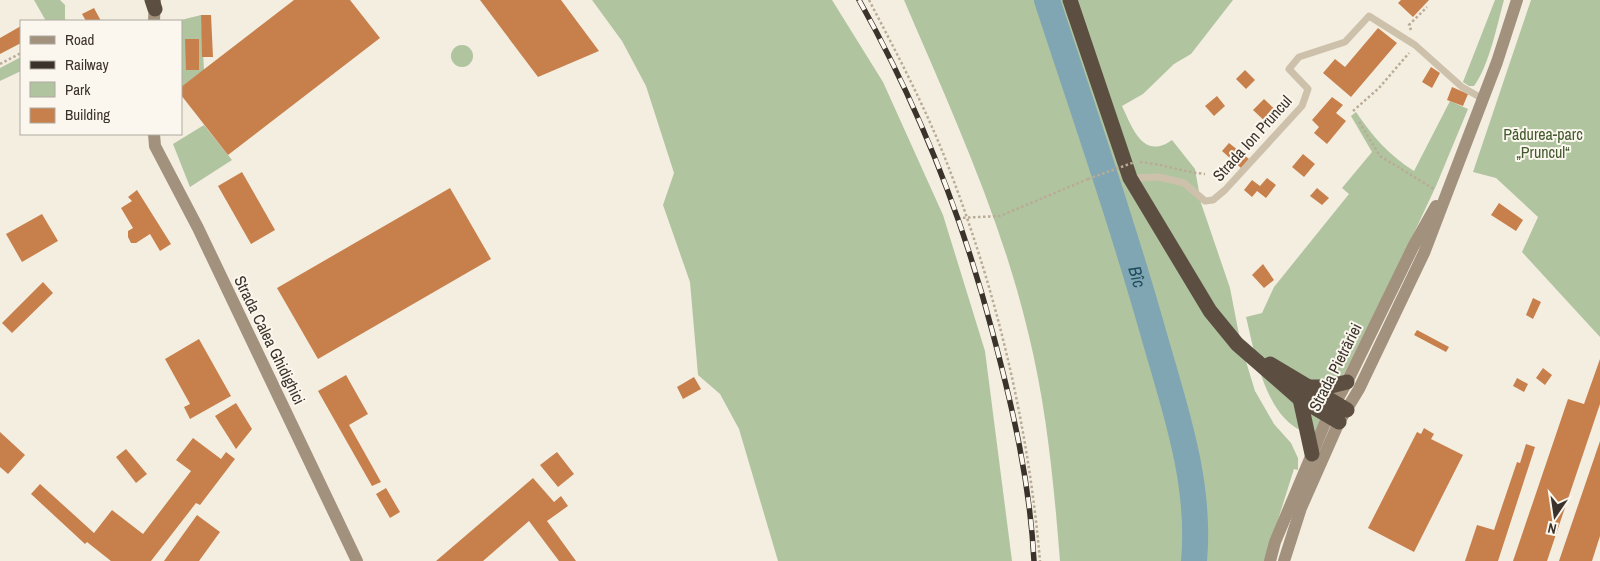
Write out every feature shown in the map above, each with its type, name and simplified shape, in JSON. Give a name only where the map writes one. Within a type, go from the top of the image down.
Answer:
[{"type":"highway","points":[[1070,0],[1130,178],[1210,311],[1237,344],[1304,393],[1337,413]]},
{"type":"highway","points":[[1304,393],[1347,382]]},
{"type":"highway","points":[[1304,393],[1312,454]]},
{"type":"street","name":"Strada Pietrăriei","points":[[1270,561],[1275,542],[1312,454],[1337,413],[1359,389],[1424,253],[1483,99],[1517,0]]},
{"type":"street","name":"Strada Calea Ghidighici","points":[[154,135],[155,146],[207,247],[357,561]]},
{"type":"street","name":"Strada Pietrăriei","points":[[1284,561],[1301,508],[1347,382],[1430,214],[1445,194]]},
{"type":"lane","name":"Strada Ion Pruncul","points":[[1130,178],[1159,177],[1184,183],[1205,201],[1213,200],[1225,190],[1302,106],[1308,90],[1289,69],[1299,57],[1345,42],[1369,16],[1415,45],[1462,87],[1483,99]]},
{"type":"path","points":[[869,0],[898,56],[943,152],[974,236],[1013,377],[1030,476],[1040,561]]},
{"type":"path","points":[[1353,111],[1380,88],[1415,45],[1410,25],[1428,7]]},
{"type":"path","points":[[0,64],[20,54]]},
{"type":"path","points":[[1359,122],[1380,156],[1423,185],[1445,194]]},
{"type":"path","points":[[958,218],[1000,216],[1088,179],[1135,162]]},
{"type":"green space","points":[[34,0],[60,0],[65,5],[65,20],[45,20]]},
{"type":"green space","points":[[592,0],[832,0],[883,82],[943,215],[985,351],[1012,561],[778,561],[739,429],[720,394],[698,375],[690,282],[663,205],[674,173],[646,86],[622,41]]},
{"type":"green space","points":[[904,0],[1233,0],[1191,54],[1174,64],[1143,94],[1122,106],[1140,139],[1146,144],[1153,146],[1162,145],[1172,140],[1195,169],[1201,203],[1230,288],[1241,345],[1255,391],[1274,424],[1291,443],[1298,458],[1298,470],[1294,469],[1265,561],[1060,561],[1052,476],[1041,392],[1018,293],[1005,250],[974,166]]},
{"type":"green space","points":[[1495,0],[1504,0],[1492,45],[1479,78],[1474,86],[1469,86],[1463,82]]},
{"type":"green space","name":"Pădurea-parc „Pruncul“","points":[[1531,0],[1600,0],[1600,337],[1522,252],[1538,217],[1496,178],[1473,172]]},
{"type":"green space","points":[[201,15],[204,70],[182,86],[182,20]]},
{"type":"green space","points":[[462,45],[470,48],[473,56],[470,64],[462,67],[454,64],[451,56],[454,48]]},
{"type":"green space","points":[[20,58],[20,71],[0,81],[0,68]]},
{"type":"green space","points":[[1450,101],[1468,109],[1436,186],[1314,434],[1298,429],[1285,418],[1274,404],[1266,387],[1259,369],[1246,317],[1262,313],[1274,287],[1349,194],[1342,188],[1372,152],[1351,116],[1356,112],[1382,145],[1414,171]]},
{"type":"green space","points":[[204,125],[232,160],[190,187],[173,144]]},
{"type":"building","points":[[294,0],[350,0],[380,38],[228,155],[182,96],[182,86]]},
{"type":"building","points":[[480,0],[561,0],[599,51],[538,77]]},
{"type":"building","points":[[1401,0],[1429,0],[1413,17],[1398,3]]},
{"type":"building","points":[[94,8],[100,20],[85,20],[82,14]]},
{"type":"building","points":[[201,15],[211,15],[213,57],[202,57]]},
{"type":"building","points":[[20,27],[20,44],[0,54],[0,38]]},
{"type":"building","points":[[1378,28],[1397,43],[1351,97],[1323,73],[1335,59],[1345,67]]},
{"type":"building","points":[[185,39],[199,39],[199,70],[186,70]]},
{"type":"building","points":[[1431,67],[1440,73],[1432,88],[1422,82]]},
{"type":"building","points":[[1245,70],[1255,80],[1246,89],[1236,79]]},
{"type":"building","points":[[1452,87],[1468,94],[1463,106],[1447,100]]},
{"type":"building","points":[[1217,96],[1225,106],[1214,116],[1205,106]]},
{"type":"building","points":[[1332,97],[1343,105],[1336,113],[1346,121],[1327,144],[1314,133],[1319,127],[1312,120]]},
{"type":"building","points":[[1264,99],[1282,116],[1271,127],[1253,110]]},
{"type":"building","points":[[1229,143],[1249,159],[1241,168],[1222,151]]},
{"type":"building","points":[[1303,154],[1315,164],[1304,177],[1292,167]]},
{"type":"building","points":[[242,172],[275,230],[251,244],[218,186]]},
{"type":"building","points":[[1267,178],[1276,185],[1266,198],[1257,191],[1252,197],[1244,190],[1252,180],[1260,186]]},
{"type":"building","points":[[450,188],[491,259],[318,359],[277,288]]},
{"type":"building","points":[[1317,188],[1329,198],[1322,205],[1310,196]]},
{"type":"building","points":[[137,190],[171,244],[160,251],[150,234],[136,243],[131,243],[128,237],[128,231],[133,228],[121,208],[132,201],[128,197]]},
{"type":"building","points":[[1499,203],[1523,220],[1516,231],[1491,215]]},
{"type":"building","points":[[42,214],[58,241],[22,262],[6,234]]},
{"type":"building","points":[[1263,264],[1274,280],[1264,288],[1252,275]]},
{"type":"building","points":[[43,282],[53,293],[12,333],[2,323]]},
{"type":"building","points":[[1533,298],[1541,302],[1533,319],[1526,315]]},
{"type":"building","points":[[1417,330],[1449,347],[1446,352],[1414,335]]},
{"type":"building","points":[[199,339],[231,396],[190,419],[184,407],[190,404],[165,359]]},
{"type":"building","points":[[1600,359],[1600,404],[1547,561],[1513,561],[1568,399],[1584,404]]},
{"type":"building","points":[[1543,368],[1552,375],[1545,385],[1536,378]]},
{"type":"building","points":[[346,375],[368,414],[349,425],[381,482],[372,486],[318,391]]},
{"type":"building","points":[[694,377],[701,389],[683,399],[677,387]]},
{"type":"building","points":[[1517,378],[1528,384],[1524,392],[1513,386]]},
{"type":"building","points":[[236,403],[252,429],[236,449],[215,416]]},
{"type":"building","points":[[1424,428],[1434,434],[1431,439],[1463,455],[1414,552],[1368,528],[1417,432],[1421,434]]},
{"type":"building","points":[[0,432],[25,455],[8,474],[0,467]]},
{"type":"building","points":[[193,438],[221,459],[226,452],[235,459],[200,505],[196,503],[151,561],[111,561],[87,542],[85,544],[31,494],[40,484],[94,533],[112,510],[143,534],[191,471],[176,460]]},
{"type":"building","points":[[1600,441],[1600,536],[1592,561],[1559,561]]},
{"type":"building","points":[[1526,444],[1535,447],[1498,561],[1465,561],[1477,525],[1494,530],[1517,462],[1520,463]]},
{"type":"building","points":[[126,449],[147,474],[136,483],[116,457]]},
{"type":"building","points":[[557,452],[574,474],[558,487],[540,465]]},
{"type":"building","points":[[533,478],[554,502],[561,496],[568,506],[547,521],[576,561],[559,561],[529,521],[483,561],[436,561]]},
{"type":"building","points":[[386,488],[400,512],[390,518],[376,494]]},
{"type":"building","points":[[197,515],[220,532],[199,561],[164,561]]},
{"type":"waterway","name":"Bîc","points":[[1047,0],[1130,254],[1178,421],[1185,448],[1194,504],[1194,561]]},
{"type":"railway","points":[[859,0],[881,40],[920,121],[953,204],[981,290],[1020,446],[1029,503],[1034,561]]}]
